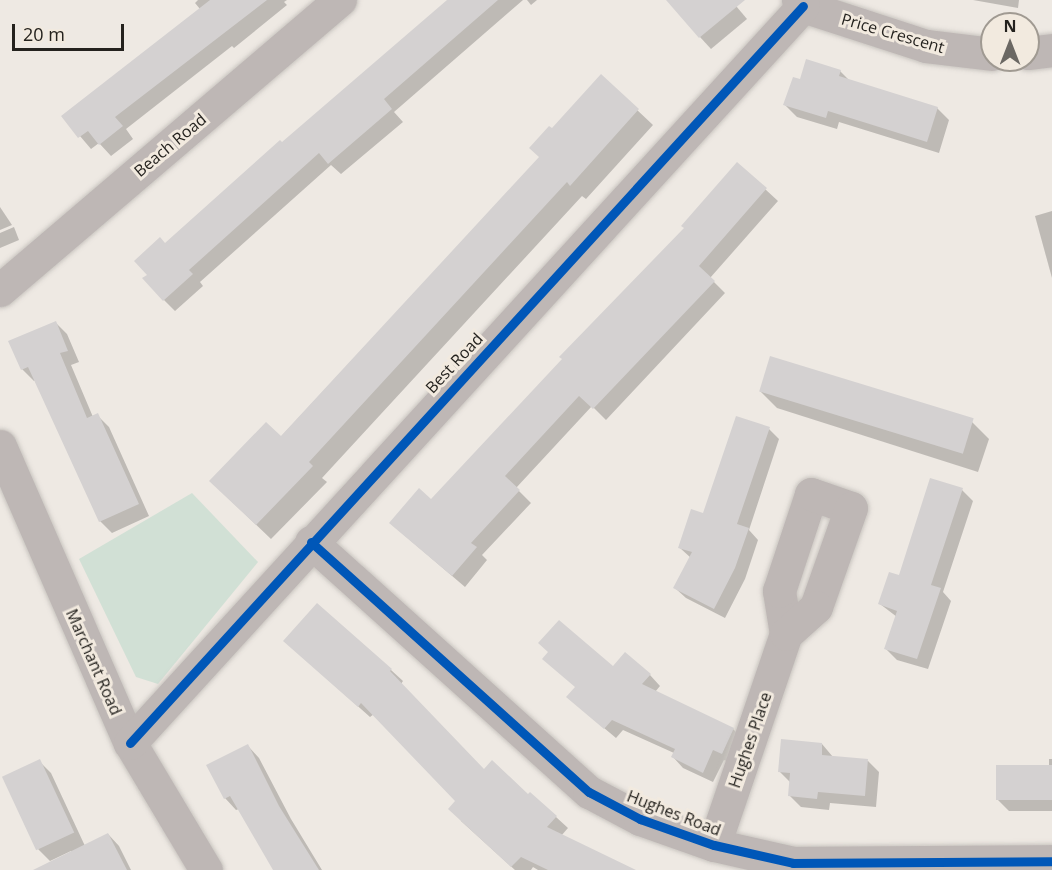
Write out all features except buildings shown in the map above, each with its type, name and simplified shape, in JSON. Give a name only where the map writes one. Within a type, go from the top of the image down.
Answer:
[{"type":"street","name":"Beach Road","points":[[0,290],[340,0]]},
{"type":"street","name":"Price Crescent","points":[[801,3],[926,46],[980,53]]},
{"type":"street","name":"Best Road","points":[[130,743],[801,3]]},
{"type":"street","name":"Marchant Road","points":[[0,446],[130,743],[206,870]]},
{"type":"street","name":"Hughes Road","points":[[311,542],[589,792],[640,819],[714,845],[793,863],[1052,861]]},
{"type":"street","name":"Hughes Place","points":[[714,845],[786,634]]},
{"type":"shaded area","points":[[192,493],[258,562],[158,684],[136,677],[79,559]]},
{"type":"cycle path","points":[[130,743],[803,6]]},
{"type":"cycle path","points":[[311,542],[589,792],[640,819],[714,845],[793,863],[1052,861]]}]
